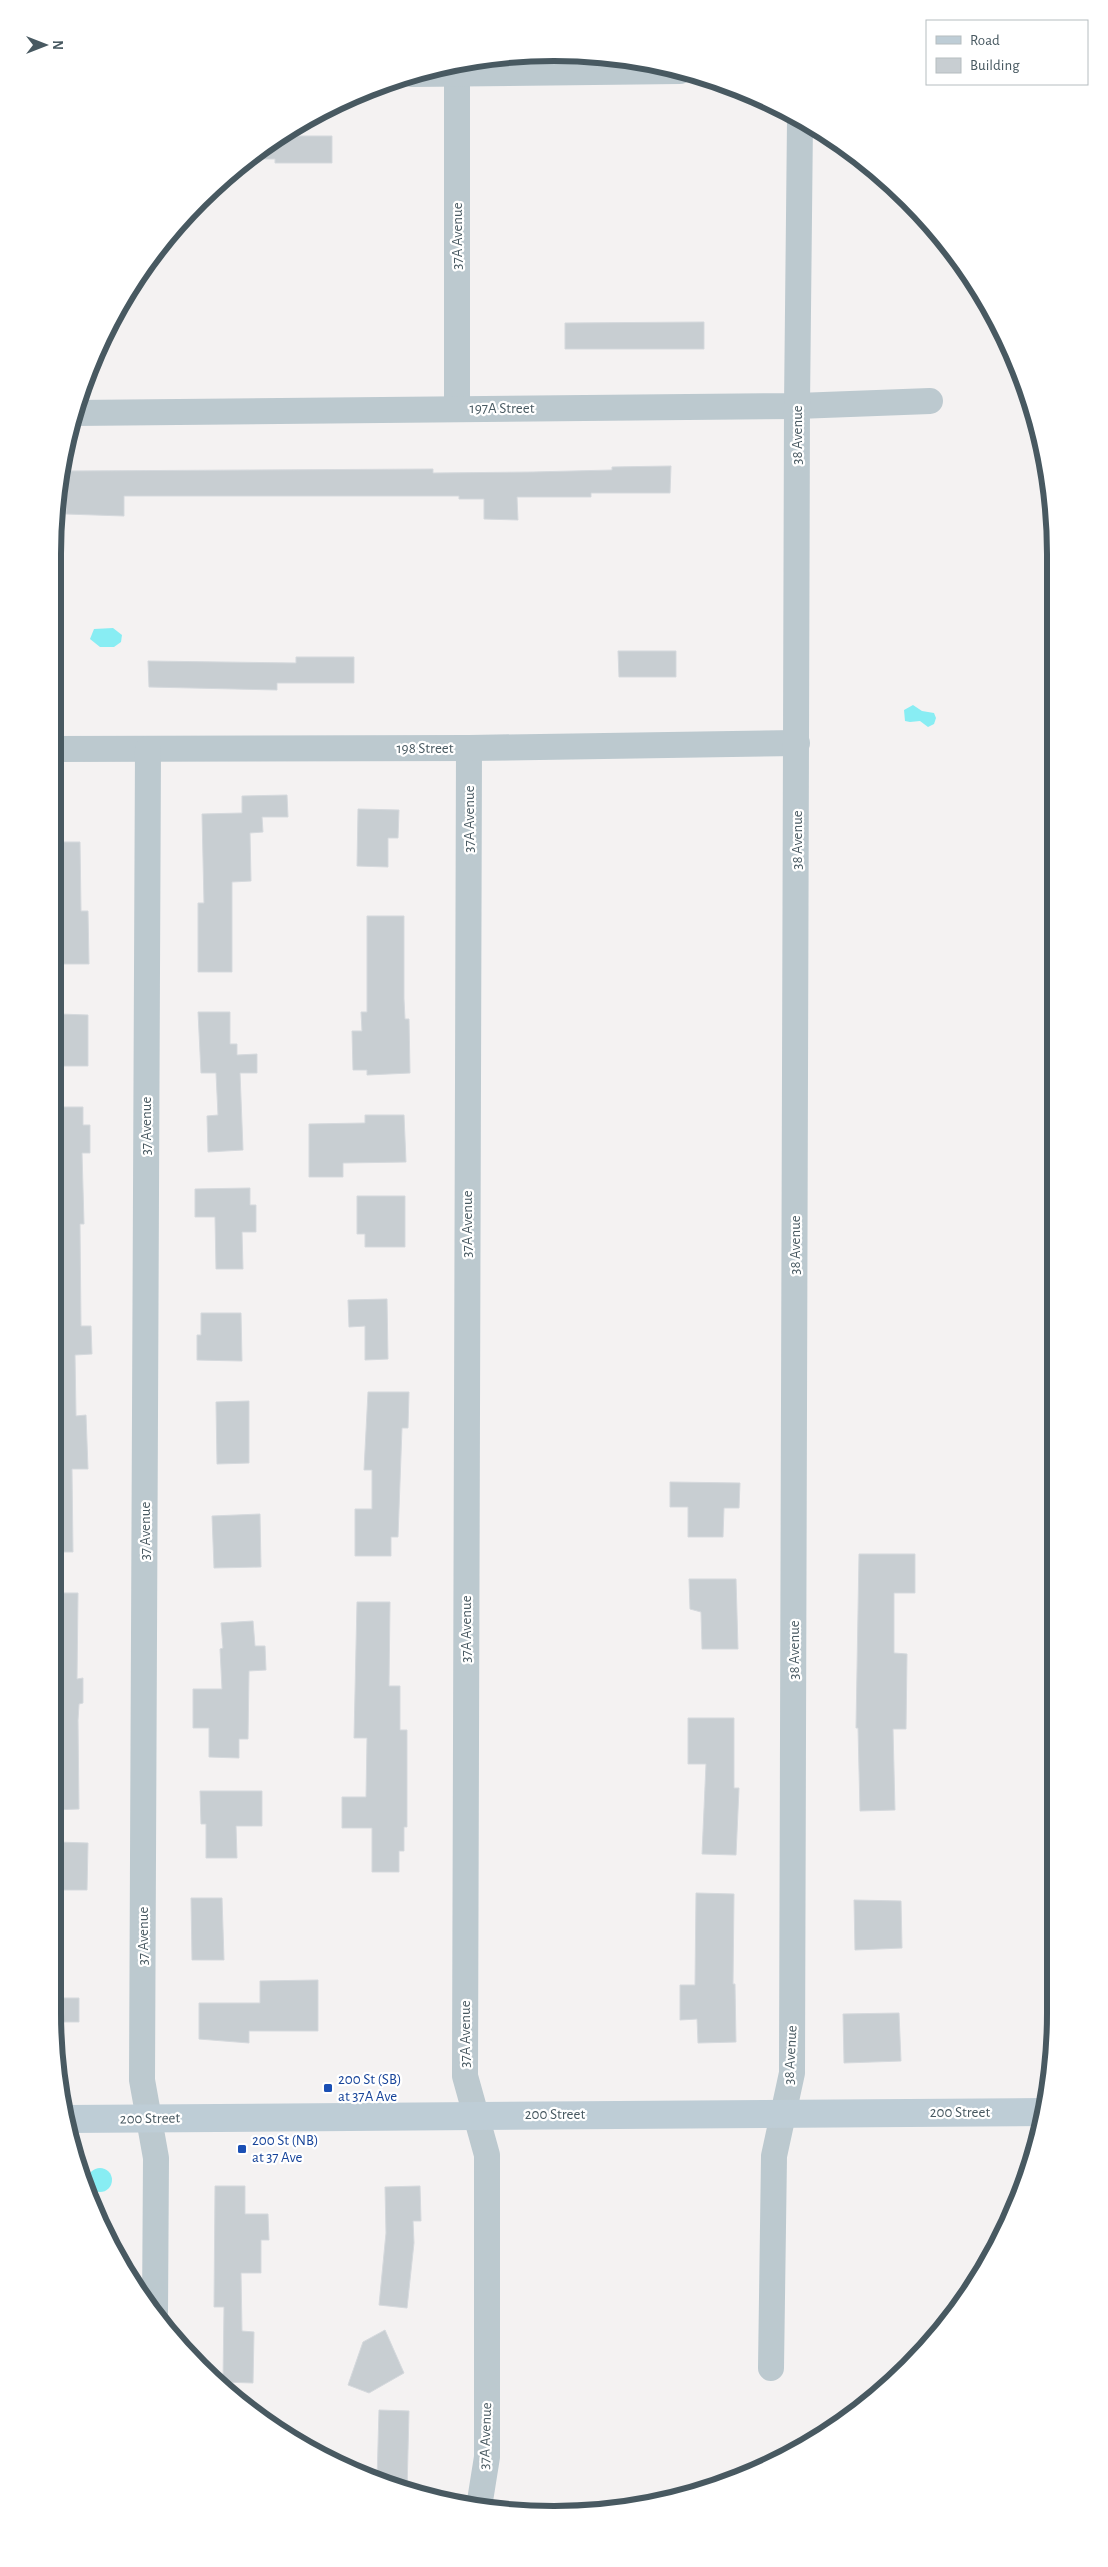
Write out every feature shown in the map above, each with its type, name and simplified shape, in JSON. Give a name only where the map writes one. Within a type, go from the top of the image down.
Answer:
[{"type":"main road","name":"200 Street","points":[[73,2119],[1036,2112]]},
{"type":"street","points":[[468,69],[648,71]]},
{"type":"street","name":"37A Avenue","points":[[457,71],[457,408]]},
{"type":"street","name":"38 Avenue","points":[[771,2368],[774,2156],[792,2073],[797,406],[800,127]]},
{"type":"street","name":"197A Street","points":[[82,413],[797,406],[930,401]]},
{"type":"street","name":"198 Street","points":[[61,749],[469,748],[797,743]]},
{"type":"street","name":"37A Avenue","points":[[469,748],[465,2076],[486,2155],[486,2457],[481,2500]]},
{"type":"street","name":"37 Avenue","points":[[148,749],[142,2080],[156,2158],[155,2302]]},
{"type":"water","points":[[113,628],[122,635],[121,642],[114,647],[100,647],[90,639],[94,629]]},
{"type":"water","points":[[913,705],[922,711],[934,713],[936,718],[934,724],[928,727],[920,721],[905,721],[904,710]]},
{"type":"water","points":[[100,2168],[105,2169],[111,2175],[112,2180],[109,2189],[100,2192],[95,2191],[89,2176],[91,2171]]},
{"type":"building","points":[[293,136],[332,136],[332,163],[275,163],[275,159],[259,159]]},
{"type":"building","points":[[704,322],[704,349],[565,349],[565,323]]},
{"type":"building","points":[[671,466],[670,493],[591,493],[591,497],[517,497],[518,520],[484,519],[484,499],[459,499],[459,496],[124,496],[124,516],[66,514],[66,485],[69,471],[433,469],[433,473],[612,470],[612,467]]},
{"type":"building","points":[[618,651],[676,651],[676,677],[619,677]]},
{"type":"building","points":[[296,657],[354,657],[354,683],[277,683],[277,690],[149,687],[148,661],[296,663]]},
{"type":"building","points":[[287,795],[288,817],[262,817],[263,832],[250,833],[251,881],[232,882],[232,972],[198,972],[198,903],[204,903],[202,814],[242,813],[242,796]]},
{"type":"building","points":[[358,809],[399,810],[398,838],[388,838],[388,867],[357,866]]},
{"type":"building","points":[[61,842],[80,842],[81,911],[88,911],[89,964],[61,964]]},
{"type":"building","points":[[367,916],[404,916],[404,999],[405,1019],[409,1019],[410,1073],[367,1075],[367,1070],[353,1070],[352,1031],[362,1031],[361,1012],[367,1012]]},
{"type":"building","points":[[198,1012],[230,1012],[230,1044],[237,1044],[237,1055],[257,1054],[257,1073],[240,1073],[243,1150],[208,1152],[207,1116],[218,1115],[216,1073],[201,1073]]},
{"type":"building","points":[[61,1014],[88,1015],[88,1066],[61,1066]]},
{"type":"building","points":[[61,1107],[83,1107],[83,1125],[90,1125],[90,1153],[82,1153],[84,1224],[80,1224],[81,1326],[91,1326],[92,1354],[75,1355],[76,1416],[86,1415],[88,1469],[72,1469],[73,1552],[61,1552]]},
{"type":"building","points":[[365,1115],[404,1115],[406,1162],[343,1163],[343,1177],[309,1177],[309,1124],[365,1123]]},
{"type":"building","points":[[250,1188],[250,1205],[256,1205],[256,1232],[242,1232],[243,1269],[216,1269],[215,1217],[195,1217],[195,1189]]},
{"type":"building","points":[[357,1196],[405,1196],[405,1247],[365,1247],[365,1234],[357,1234]]},
{"type":"building","points":[[387,1299],[388,1359],[365,1360],[365,1326],[349,1327],[348,1300]]},
{"type":"building","points":[[201,1313],[241,1313],[242,1361],[197,1360],[197,1335],[201,1335]]},
{"type":"building","points":[[368,1392],[409,1392],[408,1428],[402,1428],[398,1537],[391,1537],[391,1556],[355,1556],[355,1509],[372,1509],[372,1470],[364,1470]]},
{"type":"building","points":[[249,1401],[249,1463],[217,1464],[216,1402]]},
{"type":"building","points":[[670,1482],[740,1483],[739,1508],[724,1508],[723,1537],[688,1537],[688,1507],[670,1507]]},
{"type":"building","points":[[260,1514],[261,1567],[214,1568],[212,1516]]},
{"type":"building","points":[[859,1554],[915,1554],[915,1593],[894,1593],[894,1653],[907,1654],[906,1729],[893,1729],[895,1810],[860,1811],[858,1728],[856,1728]]},
{"type":"building","points":[[689,1579],[736,1579],[738,1649],[702,1649],[701,1612],[690,1609]]},
{"type":"building","points":[[61,1593],[78,1593],[77,1679],[83,1678],[83,1703],[79,1704],[78,1720],[79,1809],[61,1810]]},
{"type":"building","points":[[357,1602],[390,1602],[389,1686],[400,1686],[400,1730],[407,1730],[407,1827],[404,1827],[404,1851],[399,1851],[399,1872],[372,1872],[372,1828],[342,1828],[342,1797],[366,1797],[367,1738],[354,1738]]},
{"type":"building","points":[[253,1621],[255,1646],[265,1646],[266,1670],[249,1671],[248,1739],[239,1739],[239,1758],[209,1757],[209,1728],[193,1728],[193,1689],[222,1689],[220,1649],[223,1648],[221,1623]]},
{"type":"building","points":[[688,1718],[734,1718],[734,1788],[739,1788],[736,1855],[702,1854],[706,1764],[688,1764]]},
{"type":"building","points":[[200,1791],[262,1791],[262,1826],[236,1826],[237,1858],[206,1858],[206,1824],[201,1824]]},
{"type":"building","points":[[61,1842],[88,1843],[87,1890],[61,1890]]},
{"type":"building","points":[[696,1893],[734,1894],[733,1984],[735,1984],[736,2042],[698,2043],[697,2019],[680,2020],[680,1985],[695,1985]]},
{"type":"building","points":[[191,1898],[222,1898],[224,1960],[192,1960]]},
{"type":"building","points":[[854,1900],[901,1901],[902,1948],[855,1950]]},
{"type":"building","points":[[318,1980],[318,2031],[249,2031],[249,2043],[199,2039],[199,2003],[260,2003],[260,1981]]},
{"type":"building","points":[[61,1998],[79,1998],[79,2022],[61,2022]]},
{"type":"building","points":[[899,2013],[901,2061],[844,2063],[843,2014]]},
{"type":"building","points":[[215,2186],[245,2186],[245,2214],[268,2214],[269,2240],[261,2240],[261,2273],[241,2273],[242,2331],[254,2332],[253,2383],[228,2382],[223,2377],[224,2307],[214,2307]]},
{"type":"building","points":[[420,2186],[421,2221],[413,2221],[414,2243],[407,2308],[379,2305],[386,2233],[385,2187]]},
{"type":"building","points":[[385,2330],[404,2373],[369,2393],[348,2385],[363,2342]]},
{"type":"building","points":[[379,2410],[409,2411],[407,2483],[377,2473]]},
{"type":"place","name":"200 St (SB) at 37A Ave","points":[[328,2088]]},
{"type":"place","name":"200 St (NB) at 37 Ave","points":[[242,2149]]}]
